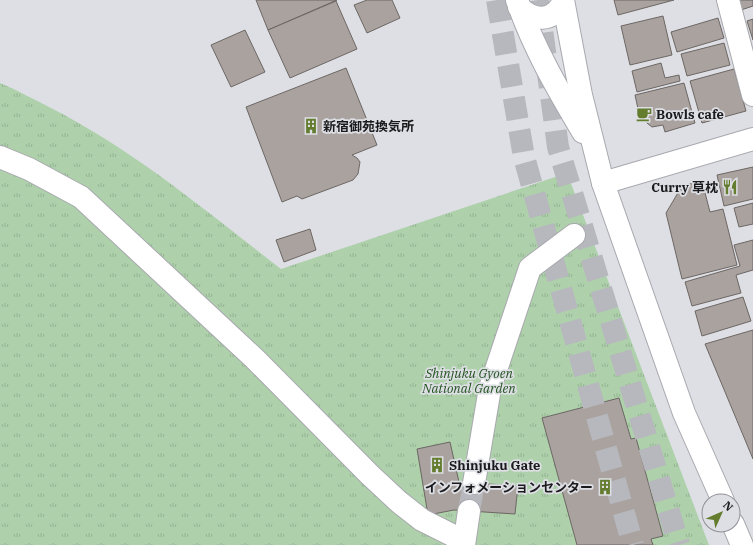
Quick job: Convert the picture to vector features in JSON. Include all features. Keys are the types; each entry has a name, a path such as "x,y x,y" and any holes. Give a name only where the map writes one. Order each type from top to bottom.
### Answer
{"street":[{"path":"728,0 753,95"},
{"path":"518,4 526,14 538,18 549,18 558,12 563,2"},
{"path":"563,2 581,95 603,183 684,412 719,493"},
{"path":"518,4 529,34 546,68 584,133 598,162"},
{"path":"603,183 753,139"},
{"path":"0,157 29,169 81,197 254,359 370,476 422,520 464,543 469,511"},
{"path":"474,483 490,388 530,268 574,235"},
{"path":"737,533 742,545"}],"green space":[{"name":"Shinjuku Gyoen National Garden","path":"0,83 49,107 111,142 169,182 281,269 567,173 701,524 701,533 704,533 709,545 0,545"}],"building":[{"path":"256,0 337,0 268,30"},
{"path":"367,0 392,0 400,18 367,33 354,5"},
{"path":"614,0 674,0 618,15"},
{"path":"739,0 753,0 753,6 741,10"},
{"path":"336,1 357,49 290,78 268,30"},
{"path":"663,16 672,55 630,65 621,26"},
{"path":"718,18 724,38 677,52 671,32"},
{"path":"753,19 753,40 747,21"},
{"path":"245,30 265,72 231,87 211,45"},
{"path":"724,43 730,65 687,76 681,54"},
{"path":"661,63 665,78 679,75 680,81 637,92 632,71"},
{"name":"新宿御苑換気所","path":"346,68 377,145 352,155 360,162 358,174 353,180 302,199 297,196 282,202 246,107"},
{"path":"734,69 746,111 702,123 690,81"},
{"path":"684,83 695,123 665,132 663,125 652,127 647,123 645,117 640,118 635,95"},
{"path":"753,167 753,199 724,206 717,175"},
{"path":"702,181 710,212 723,209 737,265 682,279 666,213 682,186"},
{"path":"753,203 753,224 739,227 734,208"},
{"path":"310,229 316,250 284,262 276,240"},
{"path":"753,240 753,270 736,275 741,293 692,306 685,282 740,266 734,245"},
{"path":"743,297 751,321 702,336 695,311"},
{"path":"753,330 753,459 705,344"},
{"name":"インフォメーションセンター","path":"619,398 631,439 636,438 663,536 651,539 653,545 577,545 542,418"},
{"name":"Shinjuku Gate","path":"450,442 459,482 518,486 515,514 454,510 428,515 417,449"}],"tunnel":[{"path":"497,0 524,157 633,545"},
{"path":"538,0 558,147 679,545"},
{"path":"469,511 474,483"}],"place":[{"name":"Bowls cafe","path":"644,114"},
{"name":"新宿御苑換気所","path":"311,126"},
{"name":"Curry 草枕","path":"730,187"},
{"name":"Shinjuku Gate","path":"437,465"},
{"name":"インフォメーションセンター","path":"605,487"}]}
